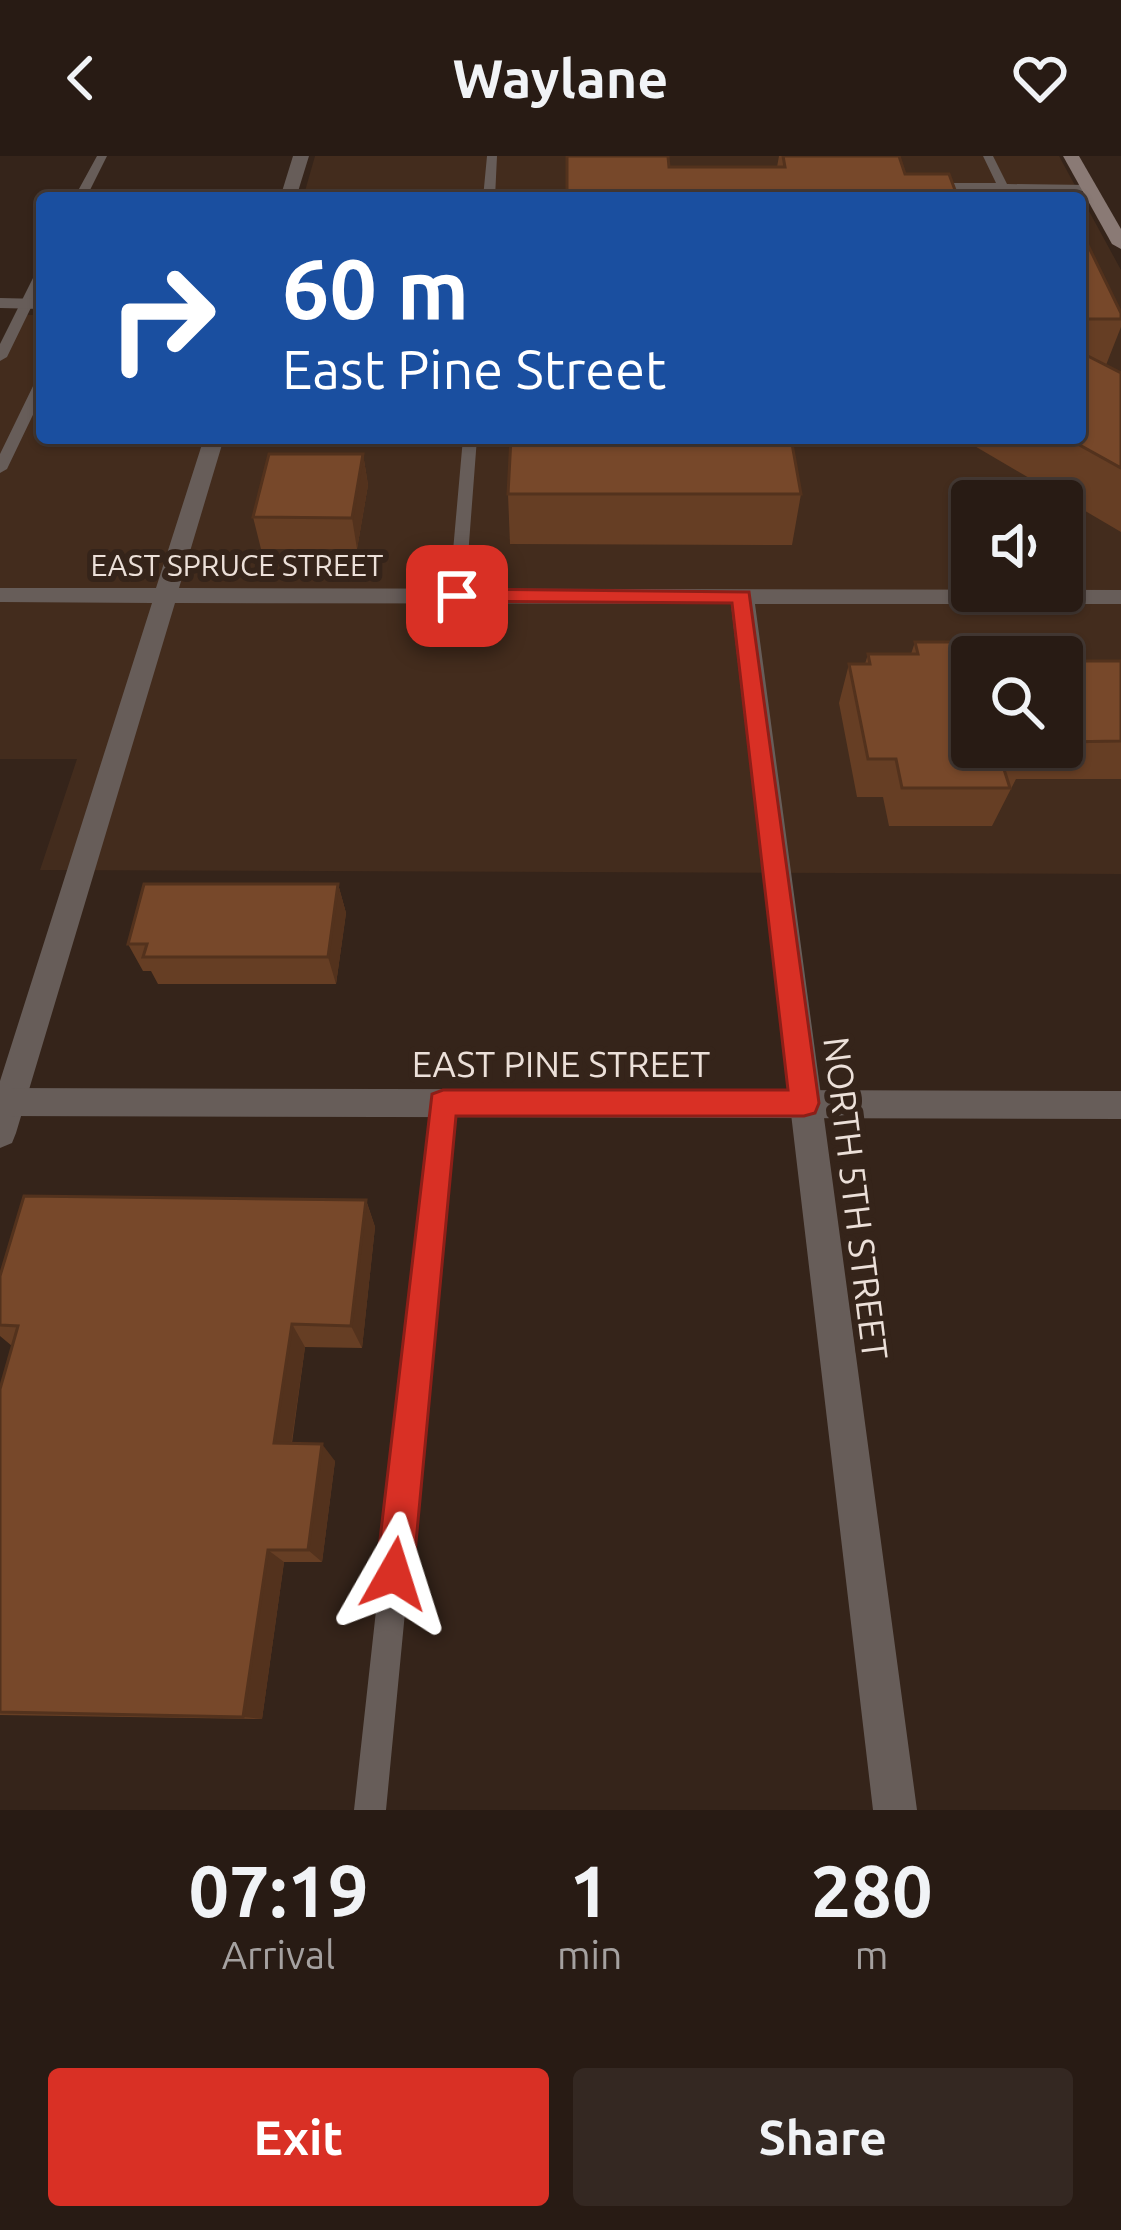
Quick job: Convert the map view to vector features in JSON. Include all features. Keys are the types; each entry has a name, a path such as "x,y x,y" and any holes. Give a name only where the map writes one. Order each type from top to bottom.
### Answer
{"main road":[{"path":"1071,156 1121,244"}],"street":[{"path":"290,192 301,156"},
{"path":"0,303 34,303"},
{"path":"3,1113 212,444"},
{"name":"EAST SPRUCE STREET","path":"0,596 1121,597"},
{"name":"NORTH 5TH STREET","path":"742,596 895,1810"},
{"name":"EAST PINE STREET","path":"3,1113 443,1103 1121,1105"}],"lane":[{"path":"83,192 102,156"},
{"path":"489,192 492,156"},
{"path":"988,156 1004,187"},
{"path":"917,186 1089,188"},
{"path":"0,357 34,303"},
{"path":"0,470 36,395"},
{"path":"457,596 470,444"},
{"path":"370,1810 443,1103"}],"shaded area":[{"path":"315,156 1059,156 1079,192 305,192"},
{"path":"1086,206 1121,270 1121,874 40,870 77,759 0,759 0,356 22,315 36,315 36,444 1086,444"}],"building":[{"path":"567,156 668,156 669,167 785,167 783,156 899,156 905,174 949,174 956,192 567,192"},
{"path":"1086,241 1121,313 1121,319 1086,319"},
{"path":"1086,355 1121,373 1121,468 1078,444 1086,444"},
{"path":"511,444 792,444 801,494 508,494"},
{"path":"269,454 363,454 352,518 253,517"},
{"path":"915,642 951,642 951,768 1004,768 1010,788 902,788 896,759 868,759 849,664 870,664 868,654 918,654"},
{"path":"1083,661 1121,661 1121,741 1083,742"},
{"path":"144,884 338,884 328,957 143,957 147,944 128,944"},
{"path":"24,1196 366,1200 351,1326 292,1324 274,1443 322,1444 308,1550 268,1550 243,1717 0,1712 0,1389 18,1326 0,1325 0,1276"}],"route":[{"path":"394,1574 443,1103 804,1103 742,596 457,596"}]}
